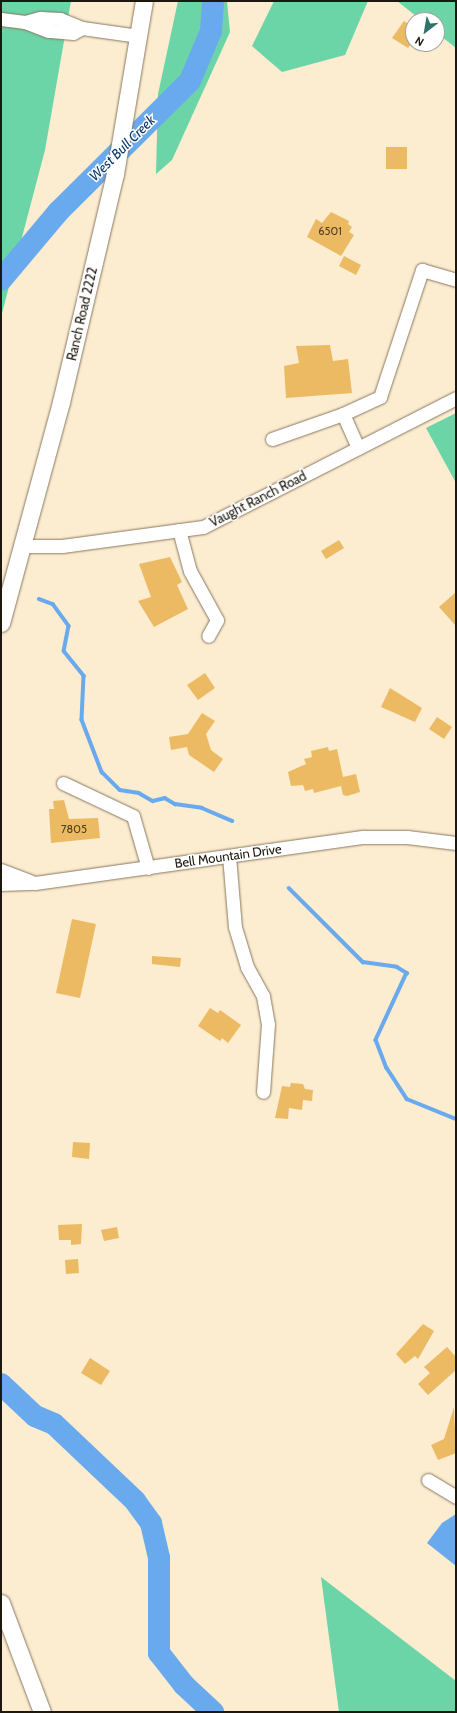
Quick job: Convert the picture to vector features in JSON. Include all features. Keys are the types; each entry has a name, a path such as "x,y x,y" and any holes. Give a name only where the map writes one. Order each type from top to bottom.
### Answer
{"main road":[{"name":"Ranch Road 2222","path":"1,623 61,402 115,174 144,1"},
{"path":"1,1603 42,1712"}],"street":[{"path":"1,19 25,22 40,18 60,19 82,28 138,36"},
{"path":"272,439 343,414 380,397 422,270 456,280"},
{"name":"Vaught Ranch Road","path":"21,546 62,546 203,527 456,398"},
{"path":"343,414 358,448"},
{"path":"179,530 190,571 217,620 208,636"},
{"path":"63,783 133,816 148,868"},
{"name":"Bell Mountain Drive","path":"1,884 35,883 364,837 407,837 456,843"},
{"path":"229,856 235,927 247,967 263,996 268,1024 263,1092"},
{"path":"1,870 35,883"},
{"path":"428,1480 456,1497"}],"green space":[{"path":"1,1 71,1 45,150 1,317"},
{"path":"178,1 227,1 230,32 172,160 156,174 158,94"},
{"path":"274,1 368,1 345,55 282,72 252,46"},
{"path":"397,1 456,1 456,48 445,39 445,12 411,12"},
{"path":"456,413 456,483 426,428"},
{"path":"321,1577 456,1681 456,1712 339,1712"}],"water":[{"path":"456,1514 456,1566 427,1543 442,1523"}],"building":[{"path":"404,21 405,22 405,46 392,38"},
{"path":"386,147 407,147 407,169 386,169"},
{"path":"331,212 349,221 348,224 352,227 349,232 354,235 341,256 307,237 316,219 322,223"},
{"path":"344,256 361,265 356,275 339,266"},
{"path":"330,345 333,361 348,359 352,393 286,398 284,366 299,363 296,346"},
{"path":"339,540 344,548 326,559 321,551"},
{"path":"170,557 182,582 177,585 188,609 154,627 138,601 151,597 139,564"},
{"path":"456,592 456,626 439,607"},
{"path":"205,673 215,688 198,700 187,685"},
{"path":"390,688 422,708 415,722 381,707"},
{"path":"202,713 215,721 206,734 211,750 223,759 214,772 189,755 187,747 171,750 169,737 188,734"},
{"path":"437,717 452,727 444,739 429,729"},
{"path":"328,747 329,751 337,749 343,777 356,774 360,792 347,796 343,795 341,786 314,793 313,789 305,791 303,785 291,786 288,772 306,764 304,759 312,757 311,751"},
{"path":"64,800 69,819 98,818 100,838 51,843 49,809 54,809 53,801"},
{"path":"72,919 96,924 80,998 56,993"},
{"path":"152,956 181,958 180,967 152,964"},
{"path":"210,1008 218,1013 220,1010 241,1025 228,1043 222,1038 220,1041 198,1026"},
{"path":"291,1083 303,1084 305,1089 313,1090 312,1101 303,1100 302,1110 289,1108 288,1119 275,1118 282,1086 290,1087"},
{"path":"73,1142 90,1143 89,1159 72,1157"},
{"path":"82,1224 81,1244 71,1245 71,1240 59,1240 58,1225"},
{"path":"117,1227 119,1238 104,1241 101,1230"},
{"path":"78,1259 79,1273 66,1274 65,1260"},
{"path":"423,1324 434,1331 418,1359 415,1356 405,1364 396,1354"},
{"path":"447,1347 456,1357 456,1370 428,1395 418,1384 430,1373 424,1367"},
{"path":"90,1358 110,1371 101,1385 81,1373"},
{"path":"454,1407 456,1453 438,1460 431,1445 444,1439"}],"waterway":[{"name":"West Bull Creek","path":"1,280 58,212 190,81 211,31 213,1"},
{"path":"39,599 53,604 69,626 64,651 84,676 82,720 102,772 120,790 139,793 153,801 165,798 175,804 202,808 232,821"},
{"path":"289,888 363,962 397,967 407,973 376,1040 387,1068 407,1099 456,1119"},
{"path":"1,1384 35,1416 54,1424 135,1501 151,1523 159,1558 159,1653 184,1685 213,1712"}]}
